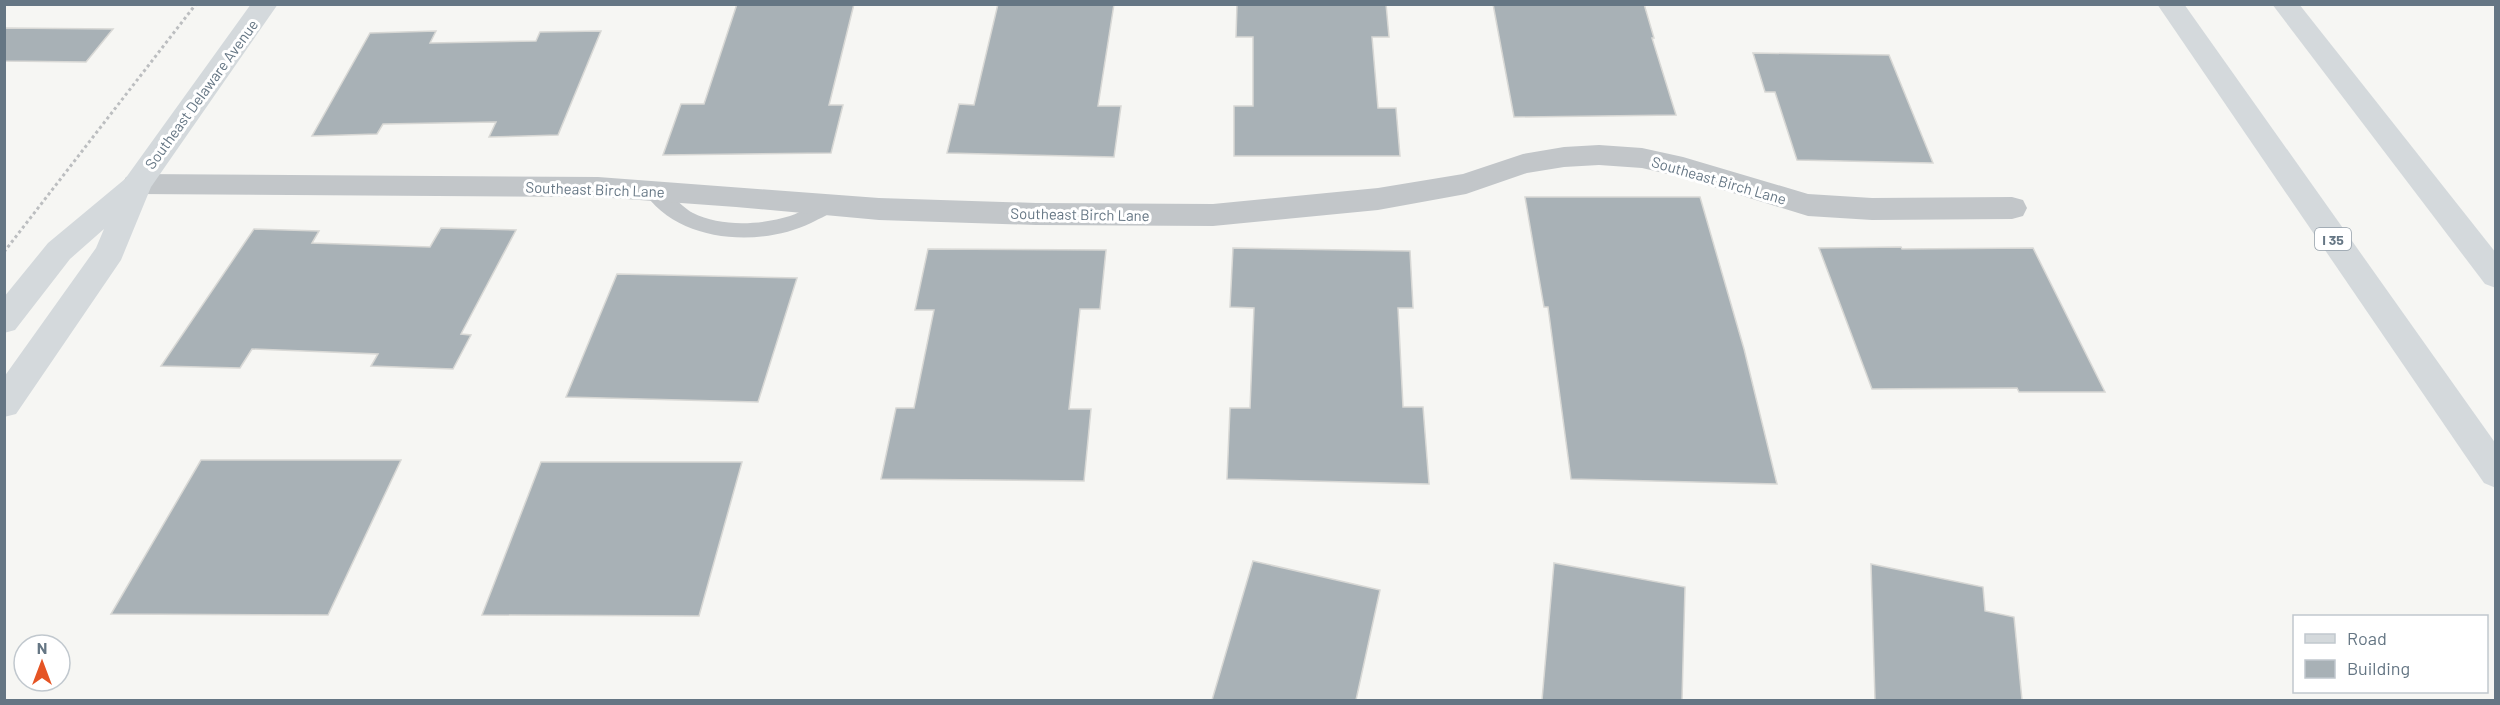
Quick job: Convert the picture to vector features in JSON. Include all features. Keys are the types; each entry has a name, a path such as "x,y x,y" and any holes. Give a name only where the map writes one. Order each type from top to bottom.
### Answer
{"main road":[{"name":"Southeast Delaware Avenue","path":"4,404 110,252 137,184 265,4"},
{"name":"I 35","path":"2169,4 2496,473"},
{"path":"2285,4 2496,276"},
{"name":"Southeast Delaware Avenue","path":"4,321 59,250 137,184"}],"street":[{"name":"Southeast Birch Lane","path":"137,184 652,189 879,210 1213,215 1378,199 1466,184 1523,164 1564,157 1599,155 1642,158 1683,167 1808,205 1872,208 2012,208"}],"path":[{"path":"4,252 196,4"}],"building":[{"path":"737,4 854,4 829,105 843,105 831,153 663,155 681,104 704,104"},
{"path":"998,4 1114,4 1098,106 1121,106 1114,157 947,153 959,104 974,105"},
{"path":"1237,4 1386,4 1389,37 1372,37 1378,108 1396,108 1400,156 1234,156 1234,106 1253,106 1253,37 1236,37"},
{"path":"1493,4 1644,4 1676,115 1514,117"},
{"path":"4,28 113,29 86,62 4,61"},
{"path":"436,31 430,43 536,41 540,32 601,31 558,135 489,137 496,122 383,124 377,134 312,136 370,33"},
{"path":"1753,53 1889,55 1933,163 1797,160 1775,92 1765,92"},
{"path":"1525,197 1700,197 1744,349 1777,484 1571,479 1548,307 1544,307"},
{"path":"441,228 516,230 461,334 471,335 453,369 371,366 378,354 252,349 240,368 161,366 254,229 319,231 312,243 430,247"},
{"path":"1901,247 1902,249 2033,248 2105,392 2019,392 2017,388 1872,389 1819,248"},
{"path":"1233,248 1410,251 1413,308 1398,308 1403,407 1423,407 1429,484 1227,479 1230,408 1250,408 1254,308 1230,307"},
{"path":"928,249 1106,250 1100,309 1080,309 1069,409 1091,409 1084,481 881,479 896,408 914,408 934,310 915,310"},
{"path":"617,274 797,278 758,402 566,397"},
{"path":"201,460 401,460 328,615 111,614"},
{"path":"541,462 742,462 699,616 482,615"},
{"path":"1253,561 1380,590 1356,700 1212,700"},
{"path":"1554,563 1685,587 1682,700 1542,700"},
{"path":"1871,564 1983,587 1985,611 2014,617 2022,700 1875,700"}]}
